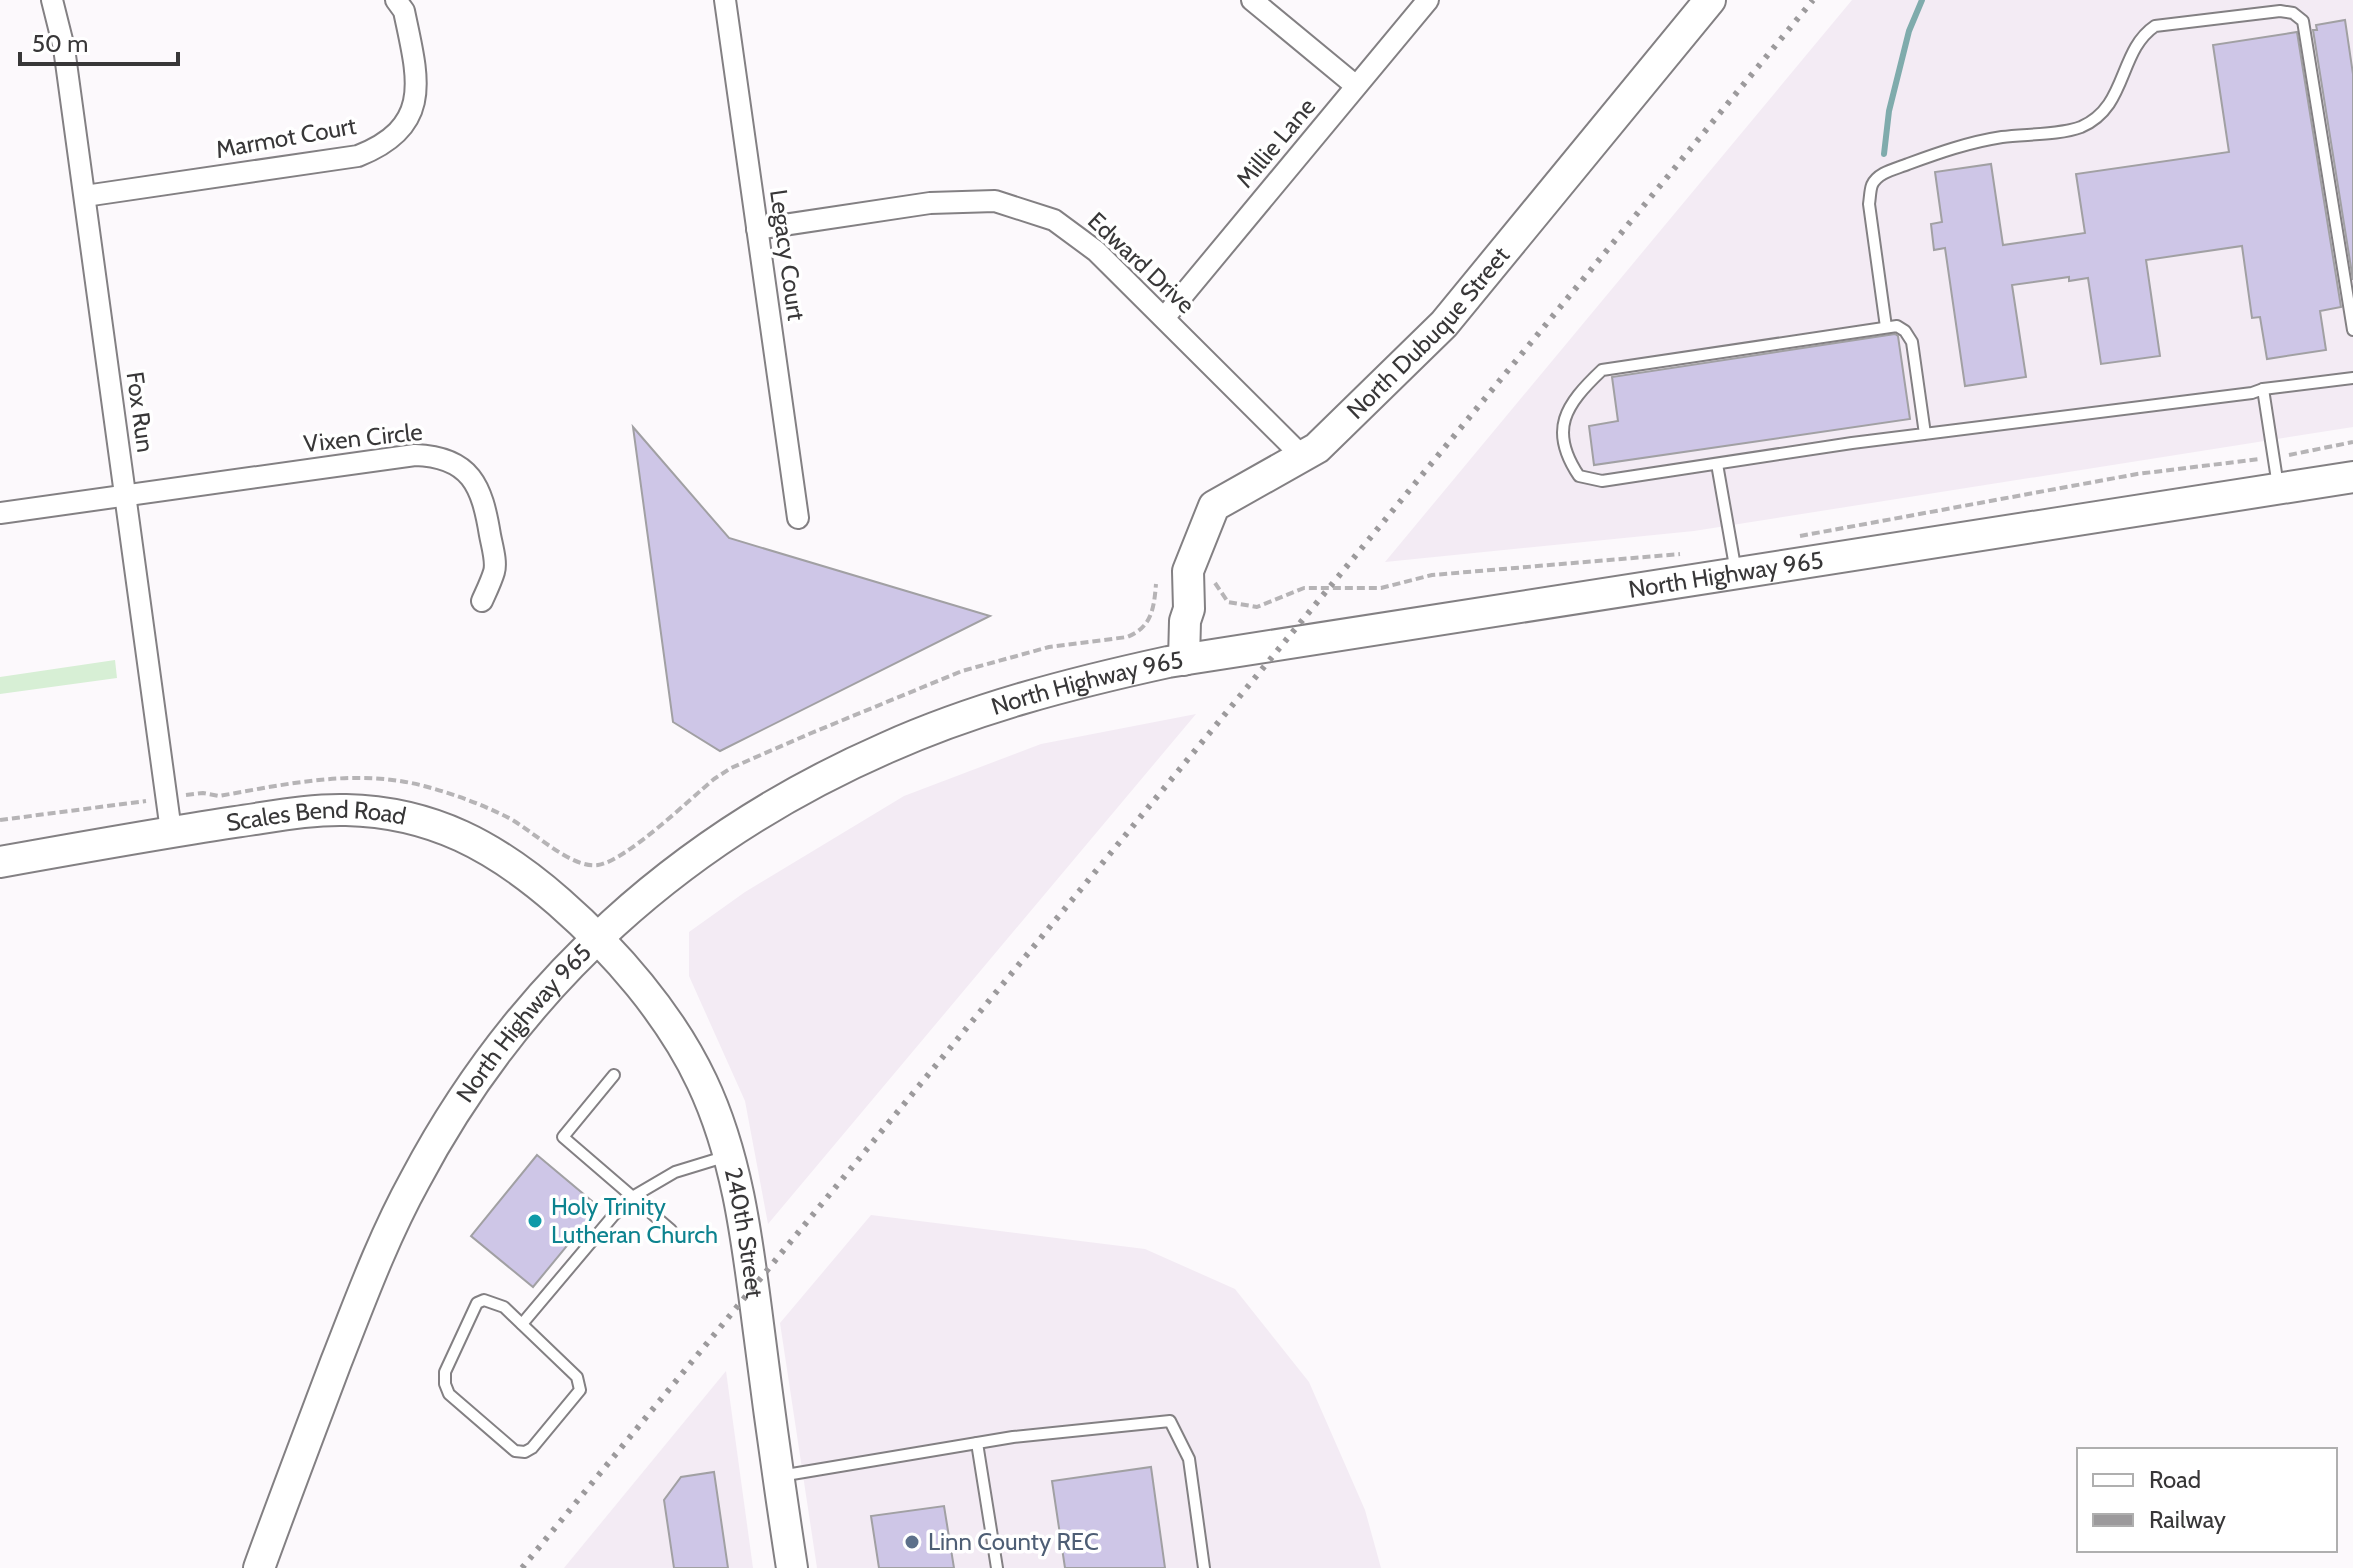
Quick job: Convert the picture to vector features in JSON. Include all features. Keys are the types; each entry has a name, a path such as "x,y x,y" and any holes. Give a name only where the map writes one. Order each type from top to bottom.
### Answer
{"street":[{"name":"Fox Run","path":"52,0 64,48 171,831"},
{"name":"Marmot Court","path":"85,196 358,156 393,138 410,117 416,92 404,11 396,0"},
{"name":"Legacy Court","path":"725,0 798,518"},
{"path":"1252,0 1356,86"},
{"name":"Millie Lane","path":"1164,318 1428,0"},
{"name":"North Dubuque Street","path":"1184,660 1185,621 1189,609 1188,571 1214,506 1317,448 1444,324 1710,0"},
{"name":"Edward Drive","path":"757,229 930,203 995,201 1054,220 1096,251 1302,456"},
{"name":"Vixen Circle","path":"0,513 415,455 437,456 457,465 473,479 484,500 495,569 482,601"},
{"name":"North Highway 965","path":"259,1568 358,1305 414,1180 467,1091 511,1032 597,937 725,834 828,774 938,726 1090,679 1184,660 2353,477"},
{"name":"Scales Bend Road","path":"0,862 171,831 330,811 373,812 411,818 456,832 496,852 597,937"},
{"name":"240th Street","path":"597,937 652,1002 687,1054 702,1082 730,1155 753,1288 792,1568"}],"lane":[{"path":"1886,327 1869,204 1872,186 1880,175 1971,143 2080,127 2113,100 2134,51 2144,34 2155,26 2280,11 2293,13 2303,21 2353,330"},
{"path":"1925,434 1912,342 1905,331 1897,326 1602,370 1573,402 1561,439 1568,460 1579,476 1602,481 1925,434 2353,378"},
{"path":"2263,389 2278,488"},
{"path":"1717,464 1737,573"},
{"path":"614,1075 563,1137 671,1230"},
{"path":"522,1324 613,1216 634,1196 675,1172 730,1155"},
{"path":"484,1300 504,1307 522,1324 577,1377 580,1390 532,1448 525,1452 515,1451 449,1394 445,1384 445,1372 477,1303 484,1300"},
{"path":"778,1476 977,1443 1170,1421 1189,1459 1204,1568"},
{"path":"977,1443 997,1568"}],"path":[{"path":"1786,539 1845,525 2123,477 2272,457 2353,442"},
{"path":"1214,575 1217,590 1228,602 1257,607 1304,588 1381,588 1432,575 1685,554"},
{"path":"564,854 591,866 611,861 731,768 962,671 1021,653 1137,633 1150,620 1156,584"},
{"path":"0,820 166,798"}],"shaded area":[{"path":"1852,0 2353,0 2353,427 1694,531 1385,562"},
{"path":"1196,714 768,1224 745,1101 689,976 689,932 745,892 904,796 1041,744"},
{"path":"871,1215 1145,1249 1235,1289 1309,1382 1365,1510 1381,1568 817,1568 780,1323"},
{"path":"726,1371 753,1568 564,1568"}],"green space":[{"path":"115,660 117,678 0,694 0,677"}],"building":[{"path":"2345,20 2353,74 2353,280 2313,30 2317,30 2316,25"},
{"path":"2297,32 2341,307 2320,311 2326,350 2267,359 2260,317 2252,318 2242,246 2146,260 2160,356 2101,364 2088,278 2069,281 2069,277 2012,285 2026,377 1965,386 1945,248 1934,250 1931,224 1942,222 1935,172 1991,164 2003,245 2085,233 2076,174 2229,152 2213,45"},
{"path":"1895,334 1898,336 1910,419 1594,465 1589,426 1618,421 1612,377"},
{"path":"633,427 729,538 990,616 720,751 673,722"},
{"name":"Holy Trinity Lutheran Church","path":"537,1155 599,1207 533,1287 471,1236"},
{"path":"1151,1467 1165,1568 1065,1568 1052,1481"},
{"path":"714,1472 728,1568 674,1568 664,1500 681,1477"},
{"name":"Linn County REC","path":"944,1506 954,1568 879,1568 871,1516"}],"waterway":[{"path":"1884,154 1889,111 1909,31 1922,0"}],"railway":[{"path":"522,1568 1813,0"}],"place":[{"name":"Holy Trinity Lutheran Church","path":"535,1221"},
{"name":"Linn County REC","path":"912,1542"}]}
